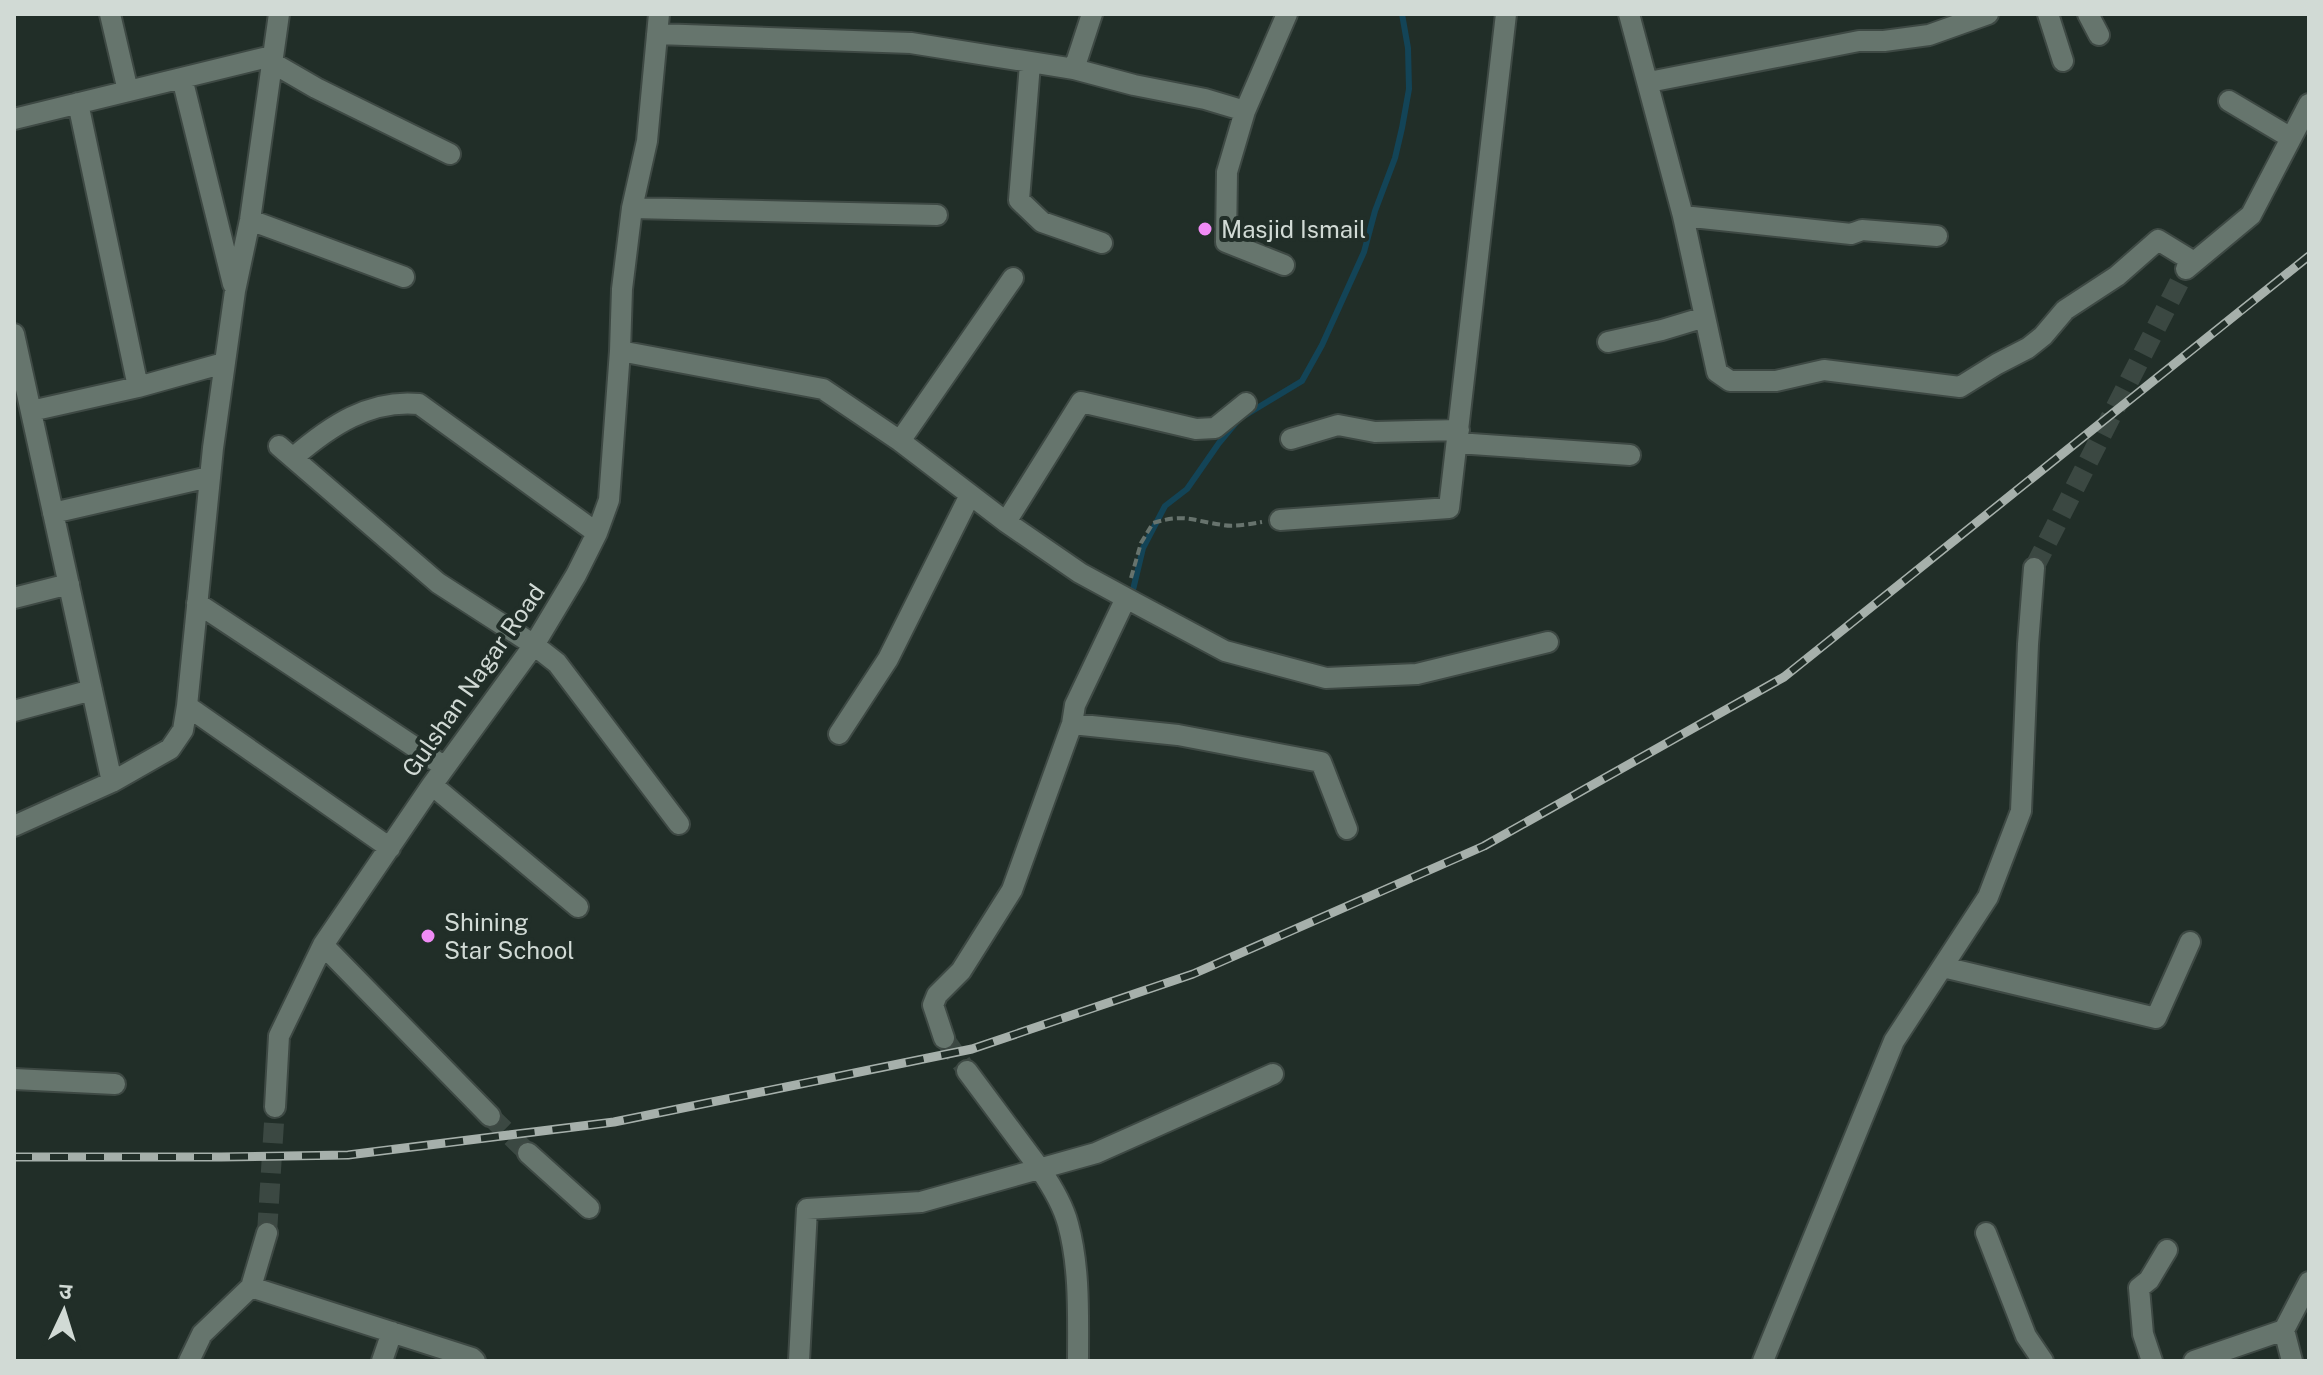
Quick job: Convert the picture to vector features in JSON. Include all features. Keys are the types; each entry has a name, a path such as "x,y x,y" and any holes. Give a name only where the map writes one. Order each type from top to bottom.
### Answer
{"street":[{"path":"110,14 128,91"},
{"path":"14,826 112,782 170,749 183,730 224,363 250,220 279,14"},
{"path":"1074,69 1092,14"},
{"path":"1284,265 1226,242 1227,172 1245,111 1287,14"},
{"path":"1280,520 1449,508 1506,14"},
{"path":"1629,14 1683,216 1717,372 1730,381 1776,381 1824,370 1960,387 2028,348 2065,310 2117,276 2158,240 2190,265 2251,215 2309,104"},
{"path":"1649,82 1859,41 1929,35 1988,14"},
{"path":"2048,14 2063,61"},
{"path":"2088,14 2099,35"},
{"path":"658,24 911,43 1074,69 1245,111"},
{"name":"Gulshan Nagar Road","path":"275,1107 279,1036 323,945 432,785 534,645 576,575 609,500 622,289 632,208 647,141 658,24"},
{"path":"15,111 78,103 272,59 316,88 450,154"},
{"path":"1030,64 1019,200 1042,222 1102,243"},
{"path":"182,78 235,291"},
{"path":"2229,101 2291,138"},
{"path":"78,103 138,387"},
{"path":"632,208 937,215"},
{"path":"1683,216 1851,234 1862,230 1937,236"},
{"path":"250,220 404,277"},
{"path":"900,441 1013,278"},
{"path":"1608,342 1705,317"},
{"path":"14,334 112,782"},
{"path":"620,351 823,389 900,441 1006,522 1080,573 1225,651 1326,678 1417,674 1548,642"},
{"path":"31,411 138,387 224,363"},
{"path":"597,533 419,404 396,402 362,411 286,451 438,583 557,663 679,824"},
{"path":"1006,522 1081,402 1196,429 1215,428 1246,403"},
{"path":"1291,439 1338,425 1375,432 1458,437 1630,455"},
{"path":"53,513 209,477"},
{"path":"839,734 888,659 970,495"},
{"path":"1763,1361 1894,1041 1988,897 2021,811 2034,568"},
{"path":"14,598 69,584"},
{"path":"944,1038 933,1005 937,995 961,971 1012,890 1072,724 1075,705 1126,598"},
{"path":"197,603 445,767"},
{"path":"14,711 92,690"},
{"path":"187,706 390,848"},
{"path":"1072,724 1178,735 1321,762 1347,829"},
{"path":"432,785 578,907"},
{"path":"1943,967 2156,1018 2190,942"},
{"path":"323,945 490,1116"},
{"path":"967,1071 1040,1169 1068,1222 1076,1274 1078,1361"},
{"path":"799,1361 807,1209 921,1202 1096,1153 1273,1074"},
{"path":"14,1079 115,1084"},
{"path":"528,1153 589,1208"},
{"path":"189,1361 202,1334 251,1287 267,1233"},
{"path":"1986,1233 2026,1336 2043,1361"},
{"path":"2152,1361 2143,1334 2139,1288 2149,1280 2167,1250"},
{"path":"2292,1361 2284,1330 2309,1282"},
{"path":"251,1287 475,1361"},
{"path":"2194,1361 2284,1330"},
{"path":"382,1361 392,1332"}],"path":[{"path":"1126,598 1141,543 1153,523 1167,518 1188,517 1226,526 1280,520"}],"waterway":[{"path":"1132,594 1143,548 1165,506 1187,489 1239,419 1302,381 1322,345 1364,252 1395,158 1409,89 1408,48 1402,14"}],"tunnel":[{"path":"2034,568 2186,269"},
{"path":"944,1038 967,1071"},
{"path":"267,1233 275,1107"},
{"path":"490,1116 528,1153"}],"railway":[{"path":"14,1157 348,1155 614,1122 972,1049 1193,974 1484,846 1784,677 2309,256"}],"place":[{"name":"Masjid Ismail","path":"1205,229"},
{"name":"Shining Star School","path":"428,936"}]}
